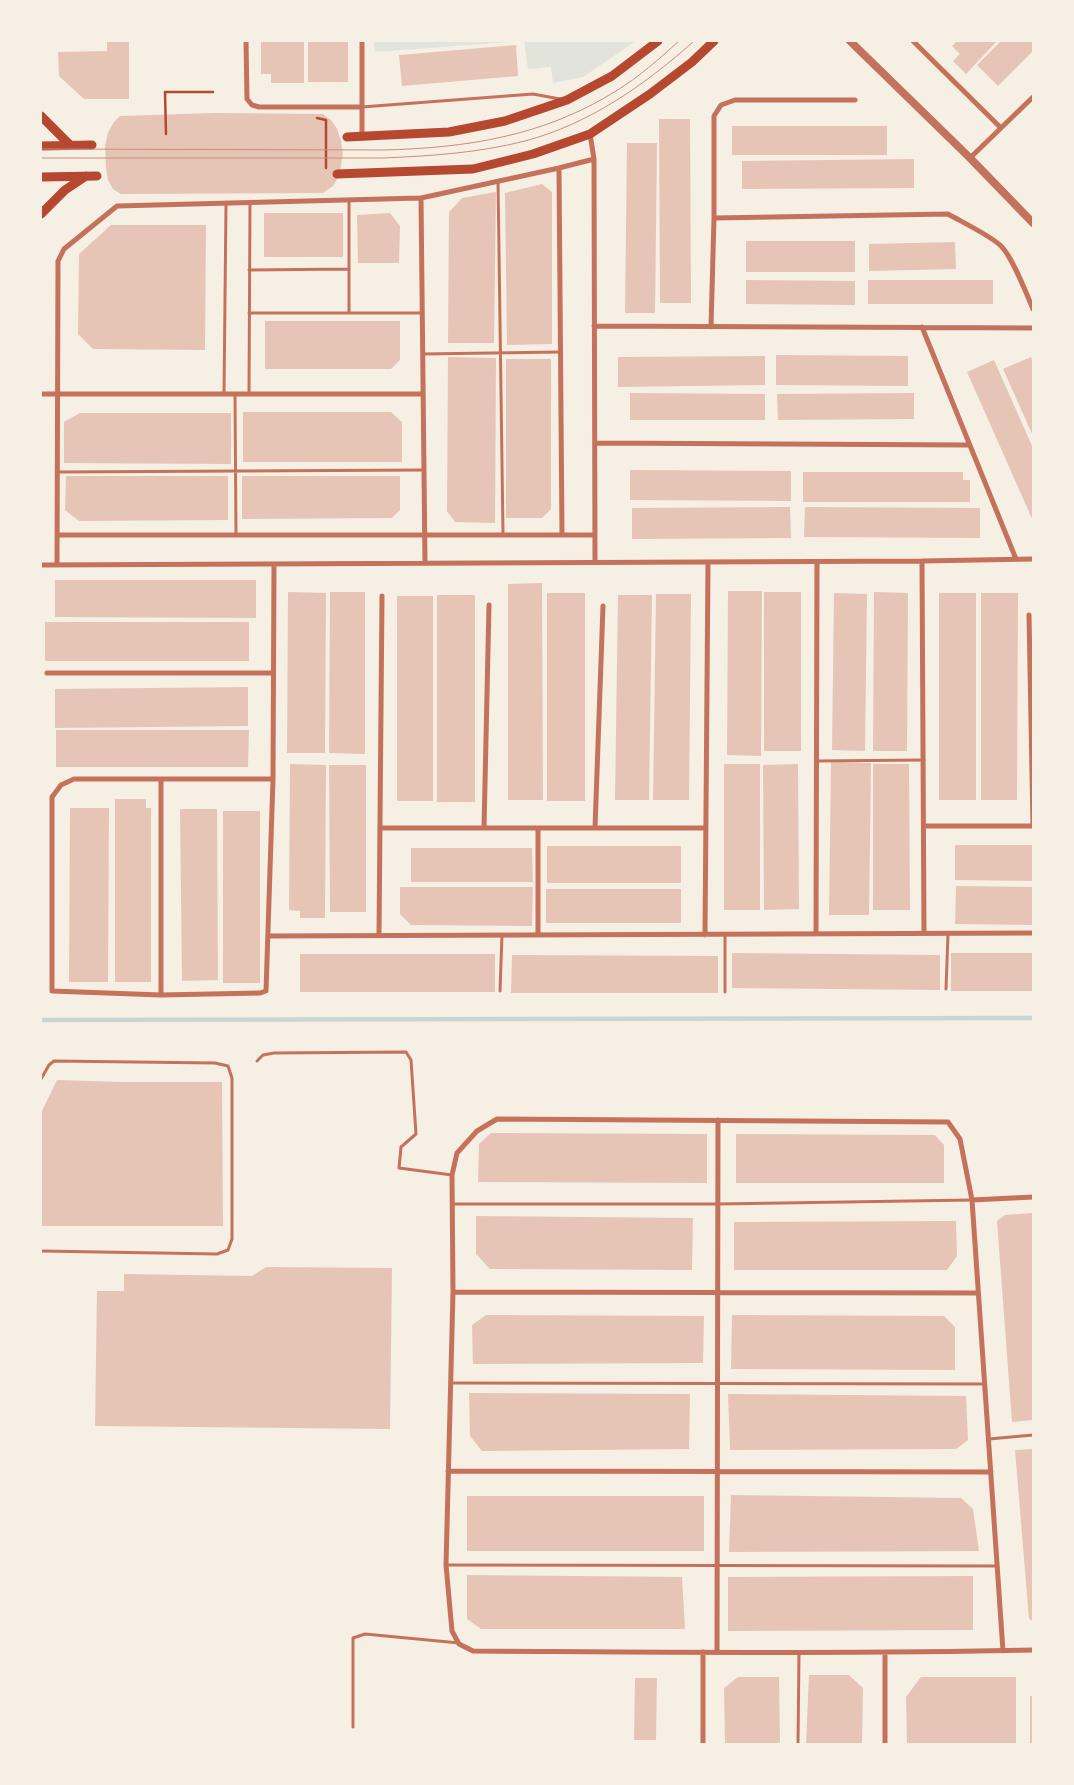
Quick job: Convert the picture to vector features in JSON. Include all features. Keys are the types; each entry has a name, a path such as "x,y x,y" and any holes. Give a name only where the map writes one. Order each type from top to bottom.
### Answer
{"main road":[{"path":"346,137 449,132 505,121 567,100 612,76 658,41"},
{"path":"337,174 473,169 534,154 590,134 650,94 692,62 714,41"},
{"path":"41,116 70,145"},
{"path":"41,146 92,145"},
{"path":"41,214 65,190 86,176"},
{"path":"41,177 97,176"}],"street":[{"path":"246,41 246,99 252,105 259,107 361,108"},
{"path":"362,41 362,137"},
{"path":"850,41 970,158 1033,224"},
{"path":"913,41 1002,128"},
{"path":"970,158 1033,97"},
{"path":"711,327 714,116 721,106 735,100 855,100"},
{"path":"590,134 594,159 595,562"},
{"path":"57,564 58,261 64,249 116,206 421,198 594,159"},
{"path":"560,168 562,535"},
{"path":"421,198 425,563"},
{"path":"714,218 948,214 1002,247 1016,271 1033,309"},
{"path":"594,326 1033,328"},
{"path":"922,327 968,445 1016,559"},
{"path":"41,394 423,394"},
{"path":"595,443 968,445"},
{"path":"58,535 595,535"},
{"path":"41,565 817,562 1033,559"},
{"path":"922,561 925,826 924,933"},
{"path":"705,935 708,562"},
{"path":"816,934 817,562"},
{"path":"273,779 74,779 61,785 52,797 52,991 161,995 260,993 266,991 273,779 274,564"},
{"path":"379,936 382,596"},
{"path":"484,828 489,605"},
{"path":"595,828 603,606"},
{"path":"925,826 1033,826 1029,614"},
{"path":"47,673 273,673"},
{"path":"161,779 161,995"},
{"path":"381,828 705,828"},
{"path":"538,828 538,936"},
{"path":"269,936 1033,933"},
{"path":"1003,1651 972,1200 960,1139 948,1122 497,1119 477,1132 457,1153 452,1175 452,1292 446,1565 452,1632 460,1644 473,1651 885,1653 1003,1651 1033,1650"},
{"path":"718,1120 718,1652"},
{"path":"972,1200 1033,1197"},
{"path":"452,1292 978,1293"},
{"path":"448,1471 991,1472"},
{"path":"703,1652 703,1744"},
{"path":"885,1653 885,1744"}],"lane":[{"path":"361,108 533,94 567,100"},
{"path":"498,181 502,534"},
{"path":"349,200 349,313"},
{"path":"249,394 250,202"},
{"path":"224,394 226,203"},
{"path":"250,270 349,270"},
{"path":"250,313 422,313"},
{"path":"422,354 561,352"},
{"path":"235,394 236,534"},
{"path":"58,472 424,470"},
{"path":"817,761 924,760"},
{"path":"946,989 948,933"},
{"path":"725,935 725,992"},
{"path":"500,991 502,936"},
{"path":"257,1061 263,1055 274,1053 406,1052 410,1055 411,1060 416,1134 401,1147 398,1168 452,1175"},
{"path":"41,1079 49,1064 54,1061 215,1062 228,1066 232,1078 232,1239 228,1250 217,1254 41,1251"},
{"path":"452,1204 718,1204 972,1200"},
{"path":"450,1383 985,1384"},
{"path":"989,1439 1033,1435"},
{"path":"446,1565 998,1566"},
{"path":"353,1726 353,1638 365,1634 460,1644"},
{"path":"798,1744 799,1653"}],"path":[{"path":"166,134 165,92 213,92"},
{"path":"326,120 326,171"}],"shaded area":[{"path":"374,41 523,41 375,52"},
{"path":"524,41 636,41 583,77 553,83 551,67 528,69"}],"building":[{"path":"107,41 129,41 129,99 84,99 59,76 58,52 107,51"},
{"path":"261,41 304,41 304,83 271,83 271,74 261,74"},
{"path":"308,41 348,41 348,82 308,82"},
{"path":"957,41 997,41 966,74 953,61 960,54 952,46"},
{"path":"1001,41 1033,41 1033,51 998,86 977,65"},
{"path":"516,45 518,76 402,86 399,55"},
{"path":"215,113 323,114 331,120 337,129 341,141 343,154 339,176 333,186 323,193 121,194 113,189 108,180 105,145 113,123 120,116"},
{"path":"659,119 690,119 691,303 660,303"},
{"path":"732,126 887,126 887,155 732,155"},
{"path":"627,143 657,143 655,313 625,313"},
{"path":"914,159 914,188 742,189 742,161"},
{"path":"542,184 552,192 552,344 507,345 505,193"},
{"path":"496,192 494,343 448,343 449,212 462,198"},
{"path":"264,213 343,213 343,257 264,257"},
{"path":"390,213 400,226 399,263 358,263 357,215"},
{"path":"111,225 206,225 205,350 93,349 78,334 79,254"},
{"path":"746,241 855,241 855,272 746,272"},
{"path":"955,242 956,269 869,271 869,244"},
{"path":"746,280 855,281 855,305 746,304"},
{"path":"868,280 993,280 993,304 868,304"},
{"path":"265,321 400,321 400,360 391,369 265,369"},
{"path":"776,355 908,356 908,386 776,385"},
{"path":"765,356 765,385 618,387 618,357"},
{"path":"448,357 496,358 495,523 455,522 447,511"},
{"path":"1031,357 1033,362 1033,436 1003,369"},
{"path":"506,359 551,359 551,509 542,518 506,518"},
{"path":"994,360 1033,448 1033,521 967,372"},
{"path":"630,393 765,394 765,420 630,420"},
{"path":"914,393 914,419 778,420 777,394"},
{"path":"243,412 391,412 402,422 402,462 243,462"},
{"path":"80,413 231,413 231,464 64,463 64,422"},
{"path":"630,470 791,471 791,501 630,500"},
{"path":"803,472 963,472 963,480 970,480 970,502 803,502"},
{"path":"66,476 228,476 228,520 79,521 65,510"},
{"path":"242,476 400,476 400,510 392,518 242,519"},
{"path":"790,507 791,538 632,539 632,508"},
{"path":"805,507 980,508 980,538 804,537"},
{"path":"55,580 256,580 256,618 55,617"},
{"path":"542,583 543,800 508,800 508,584"},
{"path":"728,591 762,591 761,756 727,755"},
{"path":"288,592 326,593 325,753 287,753"},
{"path":"330,592 365,592 365,754 329,753"},
{"path":"764,592 801,592 801,751 764,751"},
{"path":"874,592 908,593 907,751 873,751"},
{"path":"547,593 585,593 585,801 547,801"},
{"path":"834,593 867,594 865,751 832,750"},
{"path":"939,593 976,593 976,800 939,800"},
{"path":"981,593 1018,593 1017,800 981,800"},
{"path":"656,594 691,594 689,800 653,800"},
{"path":"437,595 475,595 475,802 437,802"},
{"path":"618,595 652,595 649,800 615,800"},
{"path":"397,596 433,596 433,801 397,801"},
{"path":"45,622 249,622 249,661 45,661"},
{"path":"248,687 248,726 55,728 55,689"},
{"path":"56,730 249,730 248,767 56,767"},
{"path":"831,762 871,763 869,915 829,915"},
{"path":"290,764 326,765 325,918 300,918 300,911 289,910"},
{"path":"724,764 760,764 760,910 724,910"},
{"path":"798,764 799,909 764,910 763,765"},
{"path":"873,764 909,764 910,910 873,910"},
{"path":"329,765 366,765 366,912 330,912"},
{"path":"115,799 146,799 146,808 151,808 151,982 115,982"},
{"path":"70,808 109,808 108,982 69,982"},
{"path":"180,809 217,809 218,980 182,981"},
{"path":"223,811 260,811 260,983 223,983"},
{"path":"955,845 1033,845 1033,881 955,880"},
{"path":"547,846 681,846 681,883 547,883"},
{"path":"411,848 532,848 533,882 411,882"},
{"path":"956,886 1033,887 1033,925 955,924"},
{"path":"400,887 533,887 532,926 411,925 400,914"},
{"path":"546,889 681,889 681,923 546,923"},
{"path":"732,953 940,955 940,990 732,988"},
{"path":"951,953 1033,953 1033,991 951,991"},
{"path":"300,954 495,954 495,992 300,992"},
{"path":"512,955 718,956 718,993 511,993"},
{"path":"57,1080 222,1082 223,1226 41,1226 41,1113"},
{"path":"491,1133 707,1134 707,1183 478,1182 479,1144"},
{"path":"736,1134 935,1135 944,1145 944,1183 736,1183"},
{"path":"1033,1213 1033,1420 1012,1422 997,1221 1005,1215"},
{"path":"476,1216 693,1218 692,1270 490,1269 476,1254"},
{"path":"956,1221 957,1256 947,1270 734,1270 734,1222"},
{"path":"266,1267 392,1268 390,1429 95,1426 97,1291 124,1291 124,1274 252,1276"},
{"path":"486,1315 704,1316 703,1363 473,1364 472,1325"},
{"path":"732,1315 944,1316 955,1327 955,1370 731,1369"},
{"path":"469,1393 690,1394 689,1449 482,1451 470,1436"},
{"path":"728,1394 966,1396 968,1440 956,1449 730,1450"},
{"path":"1033,1449 1033,1621 1029,1619 1015,1450"},
{"path":"731,1495 961,1498 973,1509 979,1551 729,1552"},
{"path":"467,1496 704,1496 704,1551 467,1551"},
{"path":"467,1575 682,1577 685,1629 481,1629 467,1619"},
{"path":"973,1576 973,1630 728,1631 728,1577"},
{"path":"809,1675 849,1675 863,1688 862,1744 806,1744"},
{"path":"738,1677 779,1677 780,1744 725,1744 724,1688"},
{"path":"921,1677 1016,1677 1016,1744 907,1744 906,1697"},
{"path":"635,1678 657,1678 656,1740 634,1740"},
{"path":"1030,1696 1033,1696 1033,1744 1030,1744"}],"waterway":[{"path":"41,1020 1033,1018"}],"tram line":[{"path":"41,149 383,150 414,149 475,142 533,129 589,106 633,80 679,41"},
{"path":"41,158 382,158 436,155 507,145 549,134 594,113 656,73 694,41"}]}
